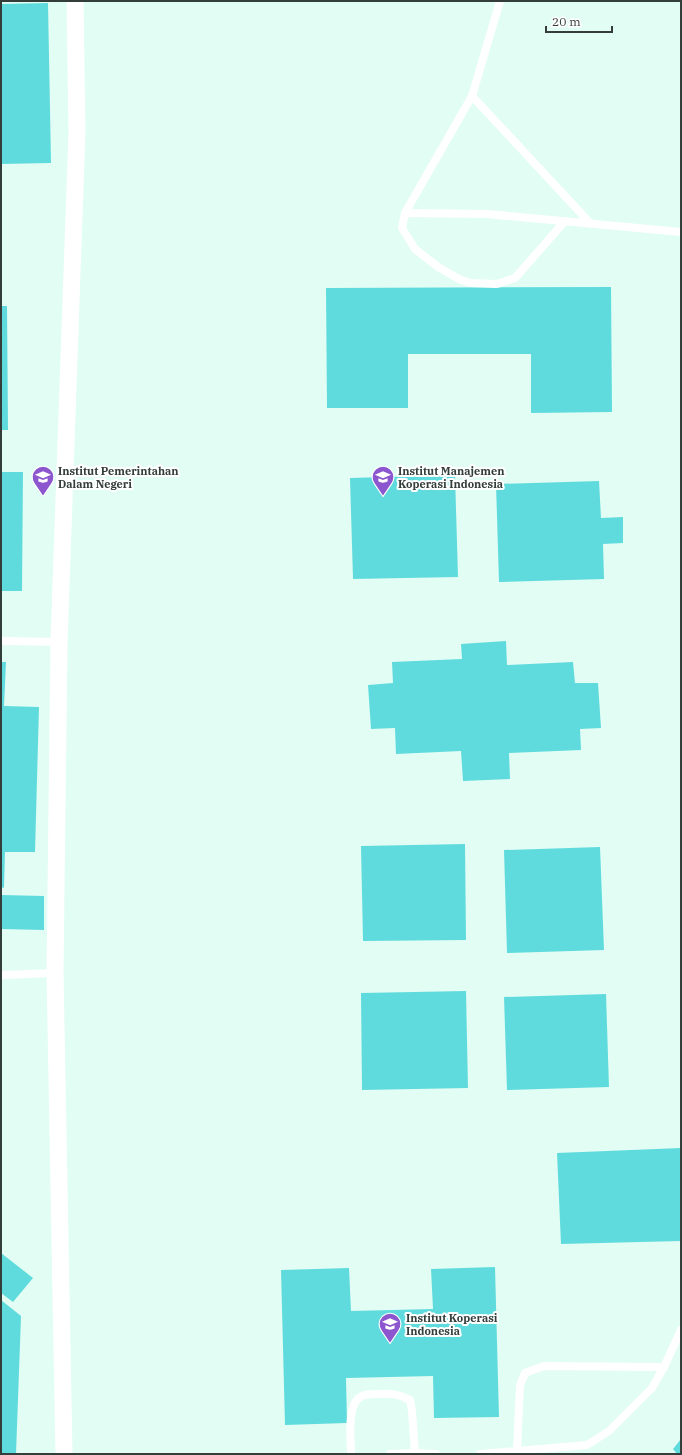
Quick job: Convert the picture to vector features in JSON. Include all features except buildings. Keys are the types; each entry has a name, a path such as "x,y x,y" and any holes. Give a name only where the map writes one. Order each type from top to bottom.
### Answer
{"street":[{"path":"64,1454 55,973 59,642 77,131 75,1"}],"lane":[{"path":"500,1 472,96 405,213 402,228 415,249 438,267 459,279 470,283 497,284 515,278 566,221"},
{"path":"472,96 590,223"},
{"path":"405,213 487,214 681,232"},
{"path":"1,641 59,642"},
{"path":"1,975 55,973"},
{"path":"480,1454 587,1445 609,1431 652,1388 664,1367 681,1330"},
{"path":"517,1451 520,1385 525,1373 544,1366 664,1367"},
{"path":"352,1454 351,1417 353,1407 358,1399 362,1396 393,1393 410,1400 415,1453"},
{"path":"390,1454 436,1454"}],"place":[{"name":"Institut Pemerintahan Dalam Negeri","path":"43,496"},
{"name":"Institut Manajemen Koperasi Indonesia","path":"383,496"},
{"name":"Institut Koperasi Indonesia","path":"390,1344"}]}
